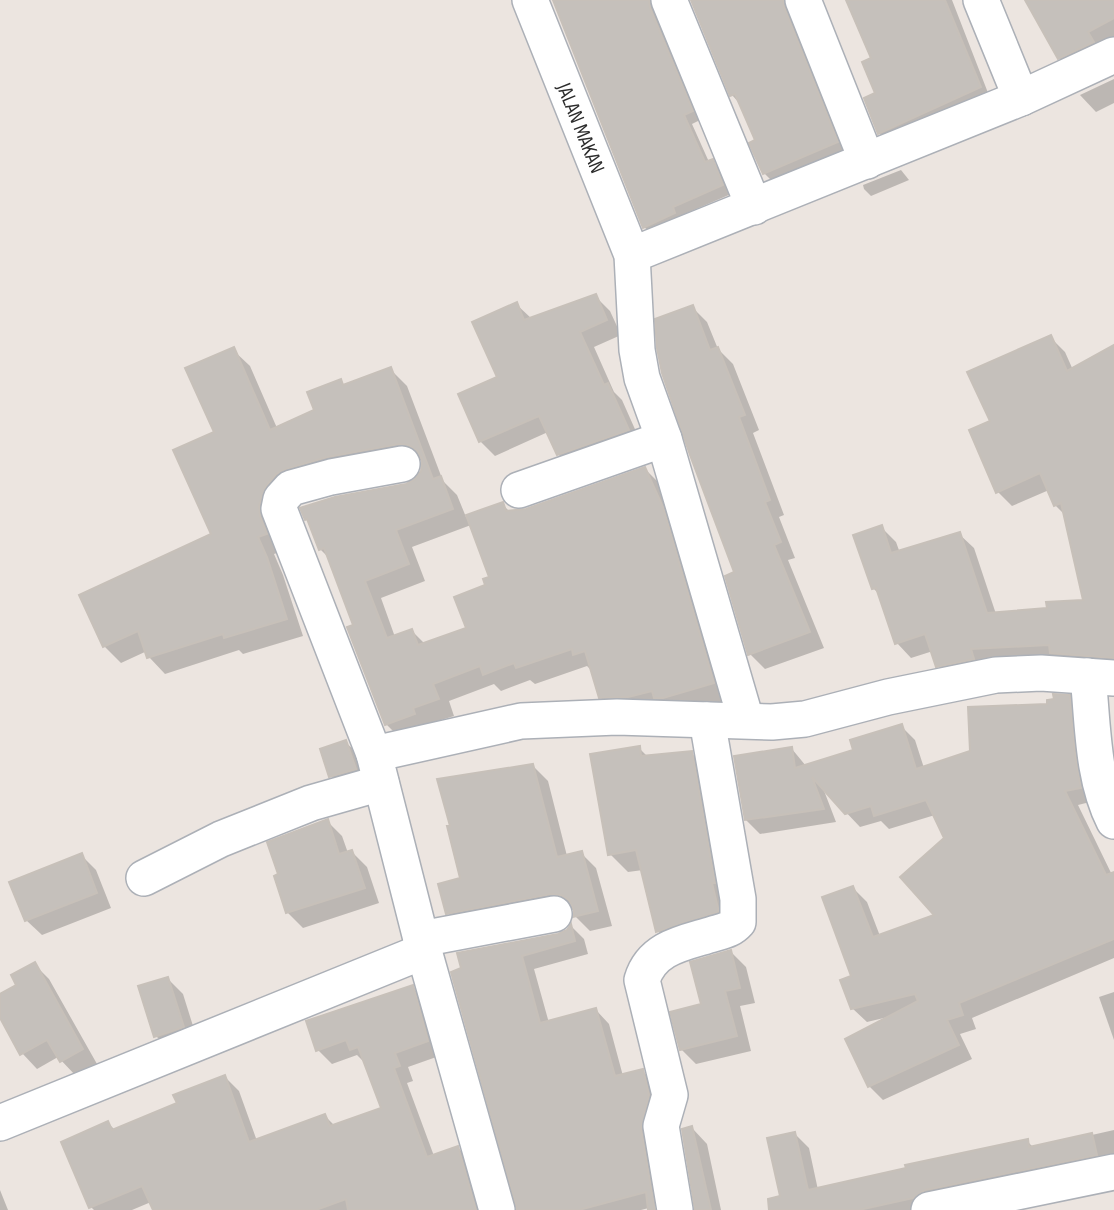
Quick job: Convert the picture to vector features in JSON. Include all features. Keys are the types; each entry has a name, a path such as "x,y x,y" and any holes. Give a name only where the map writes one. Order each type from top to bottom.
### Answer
{"street":[{"name":"JALAN MAKAN","path":"530,0 632,255 639,364 664,439 746,720"},
{"path":"669,0 754,207"},
{"path":"803,0 867,161"},
{"path":"981,0 1021,98"},
{"path":"632,255 1021,98 1114,55"},
{"path":"520,490 664,439"},
{"path":"402,464 331,477 291,488 281,499 279,509 377,769 497,1210"},
{"path":"144,878 221,839 311,803 377,769 521,721 617,717 772,722 805,719 996,675 1041,673 1101,677 1100,783 1105,803 1114,821"},
{"path":"675,1210 661,1126 670,1094 642,980 652,961 668,948 730,929 738,922 738,899 707,720"},
{"path":"0,1123 423,945 554,914"},
{"path":"929,1210 1114,1172"}],"building":[{"path":"553,0 649,0 693,111 684,115 705,162 713,159 723,185 673,207 675,213 643,228"},
{"path":"691,0 783,0 838,142 763,174 749,143 755,140 735,94 730,96"},
{"path":"846,0 945,0 981,87 878,134 864,98 875,93 862,62 871,58"},
{"path":"1025,0 1114,0 1114,18 1088,32 1094,42 1058,59"},
{"path":"596,294 607,320 580,332 604,385 608,383 629,430 557,455 539,416 479,442 458,394 497,377 472,322 517,302 524,320"},
{"path":"693,305 710,350 718,347 745,415 739,417 770,500 765,502 781,542 774,545 810,632 748,655 725,576 734,572 690,455 662,373 657,348 655,319"},
{"path":"1051,335 1067,371 1114,345 1114,658 1050,653 1049,645 971,649 974,659 936,667 925,634 895,644 876,588 872,589 853,535 882,525 891,553 960,532 987,613 1047,608 1046,602 1083,600 1061,503 1054,506 1040,473 996,493 969,430 990,421 967,372"},
{"path":"234,347 270,430 314,410 307,392 341,379 343,385 391,367 433,479 441,476 453,509 396,530 409,564 365,581 387,638 412,629 418,645 466,628 454,597 485,585 483,579 489,577 466,515 503,502 506,511 526,509 645,467 663,507 714,683 663,698 654,698 652,691 628,697 599,698 585,651 573,655 572,649 516,668 514,663 483,675 480,666 433,684 439,699 413,708 415,714 385,725 347,627 353,625 324,548 319,550 300,508 335,497 406,484 414,480 421,471 422,460 418,452 409,445 399,444 327,457 286,469 276,474 266,486 259,506 267,534 258,537 287,619 224,638 223,634 147,658 138,631 103,647 79,595 211,534 173,450 214,432 185,368"},
{"path":"1053,694 1070,695 1081,788 1065,791 1106,875 1114,872 1114,939 959,1003 963,1015 947,1020 959,1045 868,1087 845,1039 918,1001 915,994 851,1009 840,980 851,976 822,897 853,886 873,937 934,915 900,877 944,838 926,800 874,816 871,806 845,814 812,777 824,809 745,820 734,756 792,747 795,768 853,750 850,740 902,724 916,769 970,751 968,707 1047,704 1047,700 1054,699"},
{"path":"346,740 356,769 329,777 320,749"},
{"path":"640,746 641,756 692,751 718,908 718,912 656,932 636,850 608,855 590,754"},
{"path":"533,764 557,857 582,851 598,911 573,917 574,910 569,900 561,895 551,894 446,914 438,884 460,878 437,779"},
{"path":"328,819 339,854 352,850 365,888 286,913 274,876 278,874 267,842"},
{"path":"82,853 97,893 25,921 9,882"},
{"path":"571,924 575,941 522,956 540,1023 596,1008 615,1076 643,1069 649,1095 641,1129 655,1210 648,1210 646,1192 579,1210 517,1210 451,972 461,968 457,953 558,934 567,930"},
{"path":"731,950 740,988 725,991 737,1036 680,1050 670,1012 701,1004 690,962"},
{"path":"35,962 83,1049 60,1062 47,1040 20,1055 0,1018 0,994 16,985 11,975"},
{"path":"168,977 184,1027 154,1037 138,986"},
{"path":"413,985 428,1041 395,1053 400,1066 394,1068 427,1157 458,1146 476,1210 348,1210 346,1199 316,1210 153,1210 142,1186 89,1208 61,1142 108,1121 112,1130 177,1103 173,1095 225,1075 249,1142 325,1114 330,1126 381,1108 358,1047 350,1050 346,1040 316,1051 306,1021"},
{"path":"692,1126 711,1210 695,1210 682,1129"},
{"path":"795,1132 808,1190 906,1168 905,1165 1028,1139 1029,1147 1092,1133 1097,1155 925,1190 913,1198 859,1210 769,1210 768,1199 780,1196 767,1138"}]}
